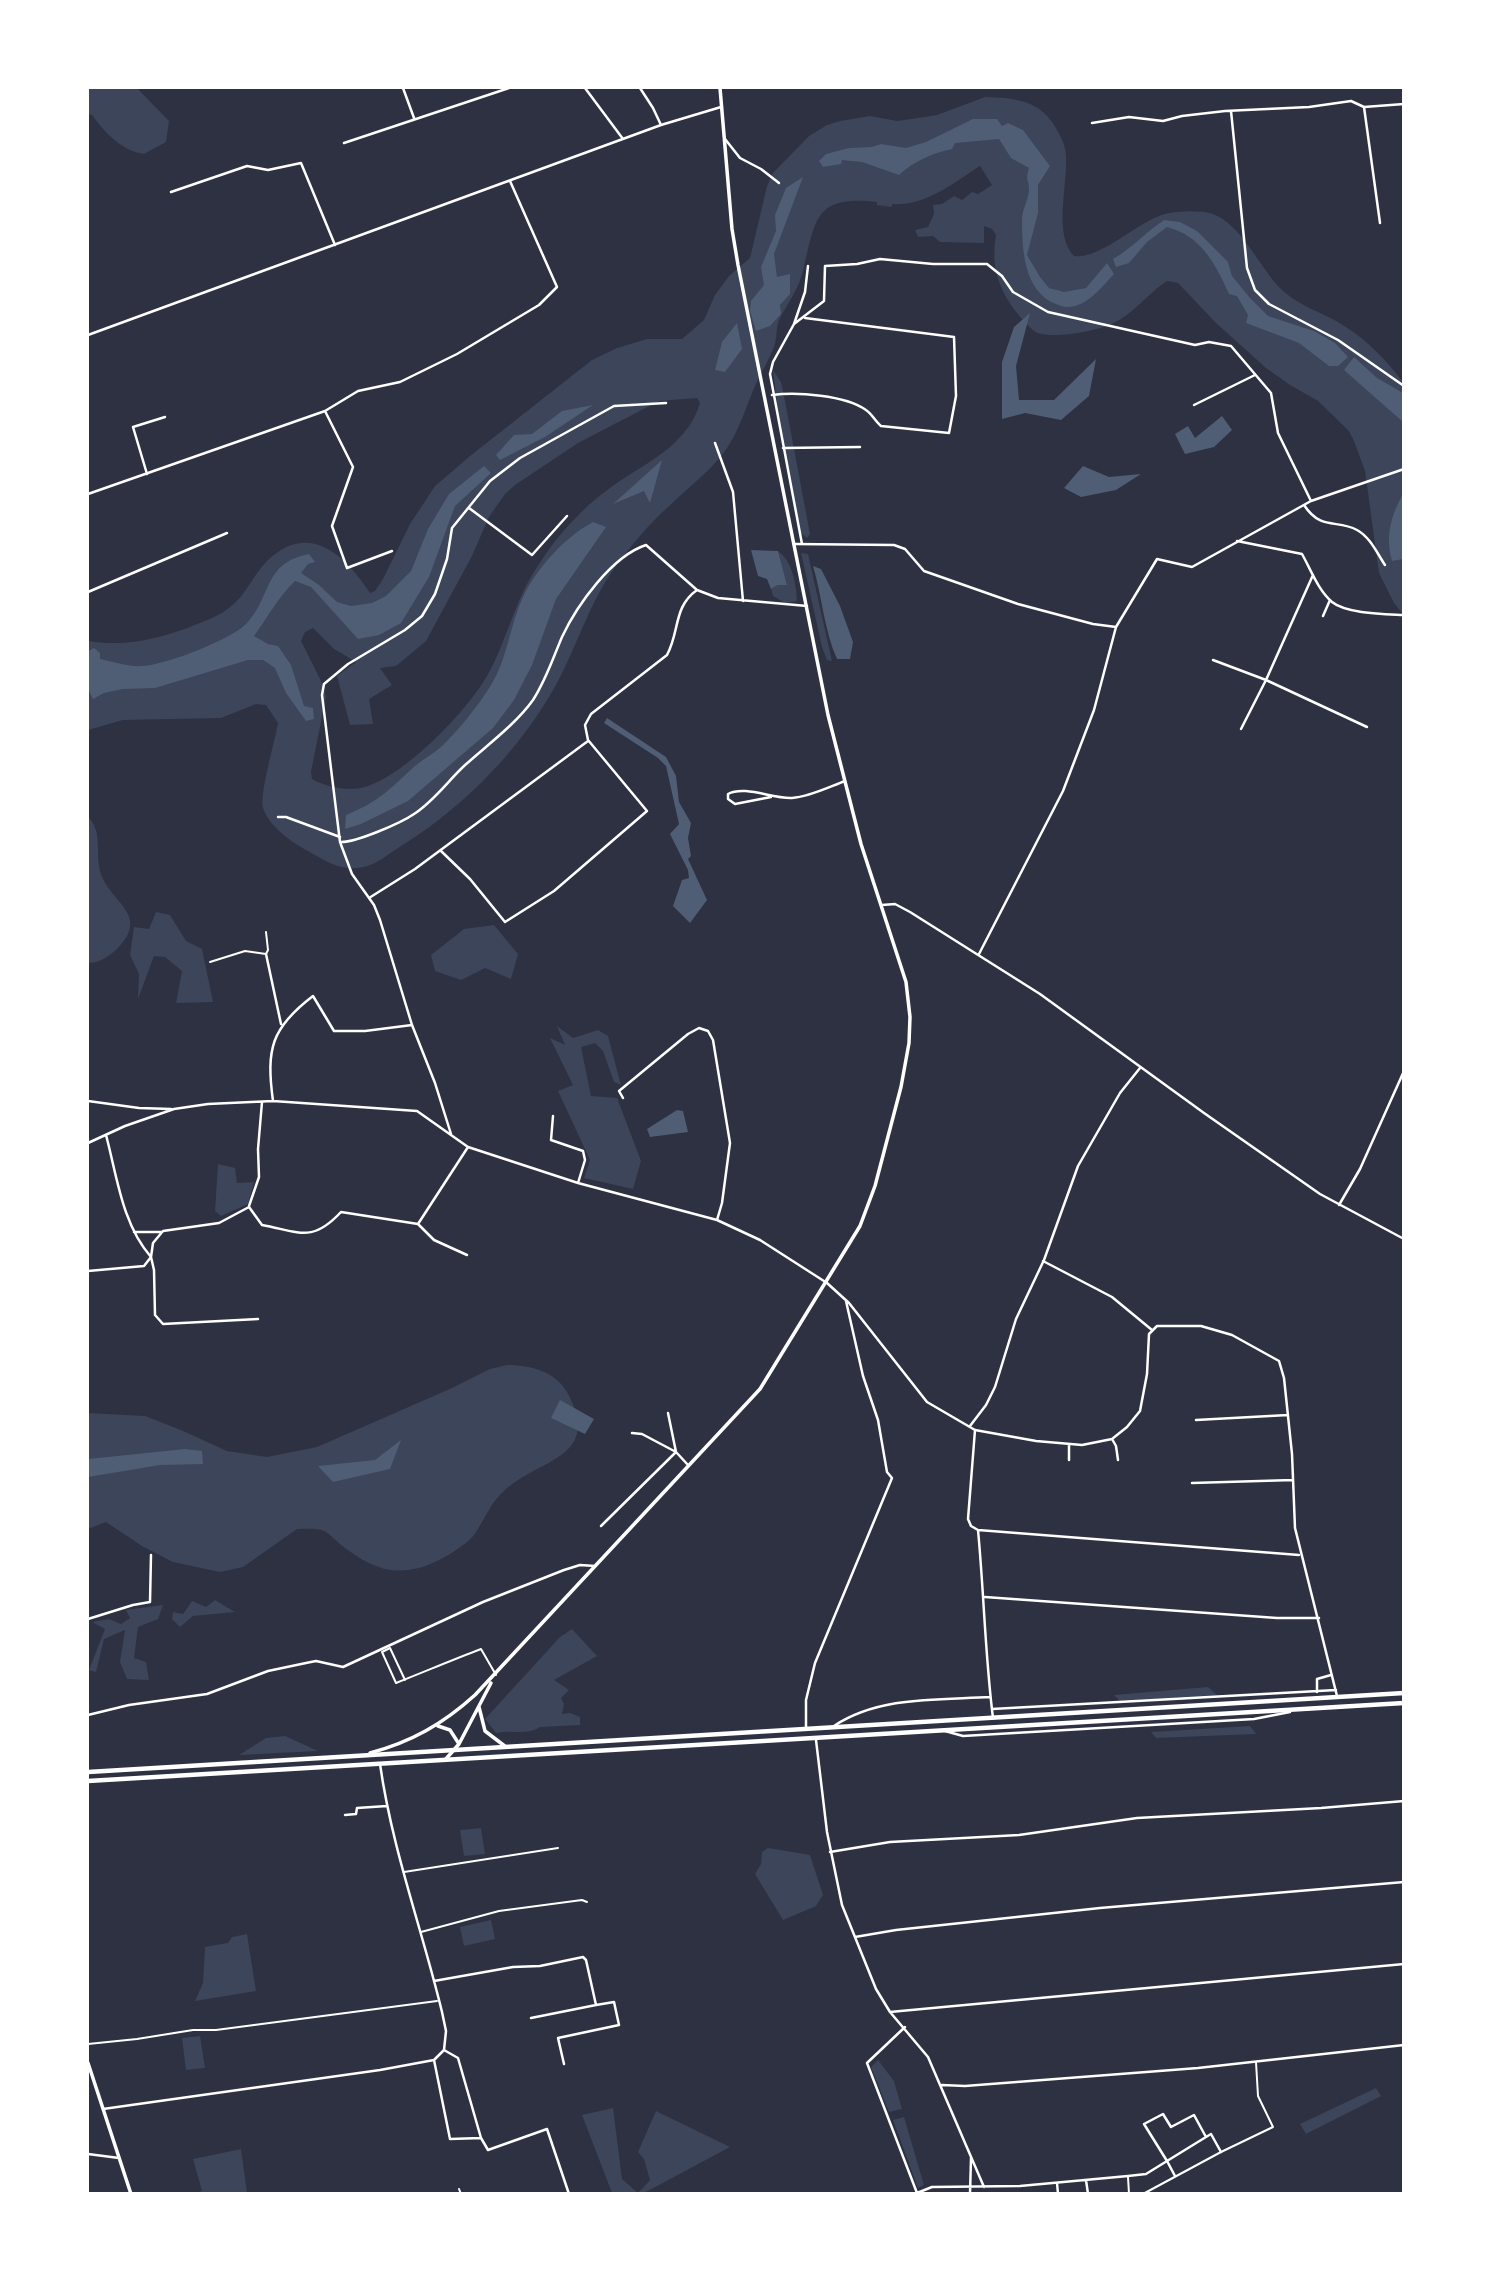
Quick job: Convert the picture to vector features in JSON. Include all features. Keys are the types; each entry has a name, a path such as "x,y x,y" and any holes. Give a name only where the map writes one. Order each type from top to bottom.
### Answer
{"highway":[{"path":"88,1772 993,1719 1337,1694 1404,1693"},
{"path":"1337,1694 1339,1707"},
{"path":"88,1782 816,1736 1404,1703"}],"main road":[{"path":"354,1758 394,1746 438,1726 456,1713 496,1675 760,1389 860,1226 875,1186 901,1087 909,1043 910,1017 906,982 861,844 828,715 732,229 720,88"},
{"path":"445,1760 459,1744 496,1675"},
{"path":"478,1705 485,1731 508,1748"},
{"path":"438,1726 450,1730 459,1744"},
{"path":"88,2063 131,2193"}],"street":[{"path":"403,88 414,118"},
{"path":"487,88 489,94"},
{"path":"344,143 509,88"},
{"path":"585,88 623,139"},
{"path":"640,88 661,125"},
{"path":"1092,123 1129,117 1163,121 1182,116 1309,107 1351,101 1364,107 1404,104"},
{"path":"88,335 661,125 721,107"},
{"path":"1364,107 1380,223"},
{"path":"1231,111 1247,268 1255,290 1269,304 1338,340 1404,386"},
{"path":"725,139 740,158 779,183"},
{"path":"171,192 247,166 268,170 301,163 335,245"},
{"path":"88,494 325,411 358,391 400,382 457,354 539,305 557,287 510,181"},
{"path":"794,324 824,301 825,266 858,264 880,259 933,264 987,264 1002,276 1013,292 1048,312 1195,345 1209,342 1231,346 1271,393 1278,433 1311,501"},
{"path":"802,544 772,395 771,368 794,324 805,292 808,266"},
{"path":"772,395 831,398 855,404 868,411 881,426 949,433 956,396 954,337 803,318"},
{"path":"1194,405 1255,374"},
{"path":"451,1134 435,1083 412,1025 380,920 352,874 340,842 322,695 324,684 348,664 405,630 422,616 435,594 447,559 452,528 490,481 520,458 614,406 666,403"},
{"path":"325,411 353,467 332,526 347,568 392,551"},
{"path":"147,474 133,427 165,417"},
{"path":"715,443 733,492 743,601"},
{"path":"783,448 860,447"},
{"path":"979,954 1063,791 1094,710 1116,627 1157,559 1192,567 1311,501 1404,469"},
{"path":"1304,505 1311,514 1324,522 1356,529 1366,537 1385,565"},
{"path":"469,508 533,555 567,516"},
{"path":"88,592 227,533"},
{"path":"1236,541 1302,554 1312,575 1333,603 1366,613 1404,615"},
{"path":"794,544 894,545 905,549 923,571 1018,604 1093,624 1116,627"},
{"path":"340,842 367,835 412,816 492,742 532,701 553,663 562,638 585,600 610,566 633,549 646,545 697,590 718,598 807,606"},
{"path":"1241,729 1266,680 1312,575"},
{"path":"440,851 470,880 505,922 554,891 647,811 588,740 585,725 591,714 667,655 674,642 680,607 687,597 697,590"},
{"path":"1324,616 1330,600"},
{"path":"1213,660 1266,680 1367,727"},
{"path":"369,898 440,851 588,740"},
{"path":"771,797 735,804 727,799 728,794 741,791 795,798 845,781"},
{"path":"278,817 286,817 340,837"},
{"path":"881,905 895,904 979,954 1040,994 1282,1168 1339,1205 1404,1239"},
{"path":"266,954 281,1024"},
{"path":"274,1101 270,1081 273,1047 281,1024 313,996 334,1031 365,1031 412,1025"},
{"path":"623,1098 620,1091 688,1034 699,1028 708,1031 713,1040 730,1143 722,1203 717,1220"},
{"path":"970,1426 986,1405 995,1387 1016,1319 1043,1261 1078,1166 1120,1093 1140,1067"},
{"path":"1339,1205 1360,1169 1404,1071"},
{"path":"88,1101 139,1108 173,1109 208,1104 274,1101 417,1111 468,1147 578,1183 717,1220 760,1240 827,1283 846,1301 927,1402 975,1430 1082,1445 1112,1439 1127,1427 1140,1411 1147,1374 1149,1334 1157,1326 1201,1325 1231,1335 1279,1361 1288,1415 1295,1528 1337,1694 1317,1692 992,1709"},
{"path":"134,1232 219,1223 249,1207 258,1177 262,1102"},
{"path":"88,1143 173,1109"},
{"path":"552,1116 551,1140 583,1151 585,1160 578,1183"},
{"path":"106,1135 123,1202 134,1232 150,1256 154,1270 155,1315 163,1324 258,1319"},
{"path":"418,1224 468,1147"},
{"path":"249,1207 262,1225 313,1234 328,1226 341,1212 418,1224 434,1240 467,1255"},
{"path":"88,1270 144,1266 153,1243 163,1231"},
{"path":"1043,1261 1112,1297 1153,1330"},
{"path":"806,1729 806,1700 815,1663 892,1478 887,1472 878,1420 863,1376 846,1301"},
{"path":"668,1413 676,1452"},
{"path":"1196,1420 1288,1415"},
{"path":"975,1430 968,1519 971,1526 978,1530 1300,1555"},
{"path":"632,1433 642,1434 676,1452 689,1467"},
{"path":"1112,1439 1118,1460"},
{"path":"1069,1444 1069,1460"},
{"path":"601,1526 676,1452"},
{"path":"1192,1483 1293,1480"},
{"path":"978,1530 985,1597 985,1656 993,1719"},
{"path":"88,1619 150,1602 151,1555"},
{"path":"88,1715 128,1705 207,1694 268,1671 316,1661 343,1667 483,1602 564,1570 580,1565 595,1566"},
{"path":"985,1597 1277,1618 1319,1618"},
{"path":"1317,1692 1317,1679 1332,1676"},
{"path":"831,1728 860,1714 905,1702 990,1697"},
{"path":"816,1736 830,1852 842,1905 876,1989 890,2012 929,2057 984,2187"},
{"path":"103,2109 380,2070 434,2060 444,2050 446,2031 440,2000 403,1872 380,1764"},
{"path":"830,1852 890,1842 1019,1835 1138,1818 1404,1801"},
{"path":"345,1815 356,1814 357,1808 387,1806"},
{"path":"855,1937 895,1930 1100,1908 1404,1882"},
{"path":"434,1981 583,1957 586,1960 596,2005"},
{"path":"890,2012 1404,1964"},
{"path":"531,2018 563,2014 614,2002 619,2025 558,2038 564,2064"},
{"path":"565,2027 567,2036"},
{"path":"905,2027 867,2063 915,2193 932,2187 1020,2186 1146,2174 1211,2134 1221,2152"},
{"path":"942,2085 965,2086 1198,2068 1404,2045"},
{"path":"444,2050 458,2058 481,2138 488,2150 547,2129 569,2193"},
{"path":"434,2060 450,2139 481,2138"},
{"path":"1175,2176 1144,2124 1163,2114 1171,2127 1194,2115 1206,2137"},
{"path":"88,2154 119,2158"},
{"path":"970,2193 971,2154"},
{"path":"1086,2180 1088,2193"},
{"path":"1057,2182 1058,2193"},
{"path":"1020,2186 1021,2193"}],"lane":[{"path":"209,962 245,951 266,954 267,932"},
{"path":"405,1680 390,1648 382,1651 396,1683 405,1680 481,1649 496,1675"},
{"path":"403,1872 558,1848"},
{"path":"420,1932 499,1911 582,1900 587,1902"},
{"path":"88,2044 440,2000"},
{"path":"1143,2193 1273,2127 1258,2096 1255,2063 1261,2060"},
{"path":"1128,2176 1129,2193"},
{"path":"459,2189 461,2193"}],"shaded area":[{"path":"88,88 137,88 169,121 166,142 144,154 121,145 88,114"},
{"path":"985,97 1022,101 1046,114 1060,134 1066,152 1063,223 1068,247 1074,256 1095,252 1165,214 1189,211 1213,214 1232,227 1281,289 1296,301 1338,322 1384,359 1403,382 1403,614 1394,603 1379,573 1365,471 1349,431 1318,401 1266,368 1216,323 1178,283 1167,281 1112,324 1075,333 1046,335 1029,327 1008,300 998,280 994,259 996,235 992,229 984,226 984,243 940,242 933,236 918,237 915,230 928,227 934,214 933,205 942,204 954,196 962,200 972,192 978,194 992,185 980,166 916,202 892,204 892,207 877,205 877,202 856,201 829,207 821,214 811,237 799,284 779,320 774,347 728,447 709,469 653,521 616,566 597,597 558,681 518,742 461,802 381,859 361,868 336,865 293,842 270,821 262,801 278,723 266,705 256,704 221,718 123,720 88,730 88,641 116,643 144,640 170,634 214,617 236,602 267,561 282,549 297,544 312,543 325,548 350,567 370,593 375,591 410,524 435,486 470,456 592,360 617,348 647,339 682,339 704,320 715,295 729,276 750,258 767,186 773,173 809,136 827,125 870,116 897,121 937,115","holes":["697,398 700,403 693,419 673,444 600,496 560,535 525,588 487,676 451,723 435,739 401,768 368,786 340,788 312,779 311,772 326,697 323,685 301,641 305,632 313,628 334,649 356,662 337,676 350,725 373,724 369,699 392,685 380,668 396,666 426,641 472,556 489,517 505,494 578,443 659,401"]},
{"path":"973,119 997,119 1002,126 1008,123 1023,130 1050,166 1038,185 1038,213 1027,255 1049,288 1064,292 1086,288 1107,263 1114,274 1087,300 1073,306 1061,306 1045,298 1031,280 1024,257 1022,232 1022,216 1029,193 1029,168 1011,158 999,139 955,143 952,149 924,158 899,175 862,162 842,160 841,164 823,167 819,161 826,154 849,148 881,144 906,148 926,142"},
{"path":"803,177 774,254 777,277 790,274 790,294 780,305 781,314 770,326 756,331 750,311 751,301 764,285 761,267 776,231 775,215 786,188"},
{"path":"1164,220 1180,222 1197,231 1228,262 1232,276 1268,316 1314,331 1335,343 1348,357 1338,366 1329,366 1299,343 1246,323 1248,315 1237,296 1229,294 1206,252 1179,231 1167,227 1147,242 1129,263 1116,267 1113,259"},
{"path":"1030,313 1016,366 1019,400 1054,400 1096,359 1089,396 1061,420 1025,413 1002,419 1002,362 1014,327"},
{"path":"737,323 742,349 725,372 715,370 722,342"},
{"path":"1354,357 1377,378 1403,393 1403,422 1344,370"},
{"path":"773,370 781,382 785,401 810,534 807,538 801,533 779,421"},
{"path":"593,405 545,437 500,460 496,455 514,435 532,434 562,411"},
{"path":"1222,416 1232,430 1214,447 1185,454 1175,434 1188,426 1195,438"},
{"path":"662,460 650,503 644,491 613,504"},
{"path":"484,466 491,473 455,506 429,577 401,623 379,635 358,639 311,587 295,581 278,600 254,636 278,646 291,665 304,706 313,708 314,719 306,721 286,693 275,668 263,660 248,660 155,688 123,689 104,693 93,699 88,689 88,651 94,648 100,653 100,659 143,666 167,661 214,643 247,623 276,573 294,558 309,554 315,562 308,564 301,573 337,602 351,606 372,603 386,596 411,571 428,529 449,494"},
{"path":"1083,466 1109,477 1141,474 1116,490 1081,497 1064,488"},
{"path":"1403,494 1403,559 1392,561 1390,526"},
{"path":"593,522 606,527 556,599 532,665 514,700 493,728 408,801 345,829 346,815 384,794 418,763 441,747 468,718 496,675 520,604 532,580 560,547"},
{"path":"751,550 778,551 787,585 778,585 771,589 767,579 758,576"},
{"path":"778,551 790,567 797,601 785,603 773,596 771,589 778,585 787,585"},
{"path":"801,553 808,554 832,661 827,660 822,647"},
{"path":"813,566 821,569 840,606 853,642 850,659 837,659"},
{"path":"607,718 666,757 676,776 679,802 691,823 688,838 691,856 688,859 707,900 690,923 673,906 682,880 689,878 688,870 670,834 679,824 666,766 604,723"},
{"path":"88,817 96,830 101,874 126,910 130,927 114,952 100,961 88,963"},
{"path":"156,912 170,915 186,941 202,949 213,1002 176,1003 182,971 165,957 154,956 138,999 139,974 130,955 134,927 149,929"},
{"path":"494,925 518,954 511,979 485,968 461,980 435,971 431,955 464,929"},
{"path":"557,1026 573,1038 598,1030 608,1036 621,1085 614,1082 603,1051 595,1043 581,1047 591,1096 617,1098 641,1161 633,1189 584,1178 590,1160 558,1091 573,1085 550,1038 565,1045"},
{"path":"677,1110 683,1111 688,1132 650,1137 647,1129"},
{"path":"218,1164 235,1168 237,1183 254,1182 248,1204 221,1216 215,1211"},
{"path":"507,1365 541,1371 562,1385 576,1414 578,1431 573,1444 563,1454 499,1495 474,1535 464,1545 425,1566 407,1570 377,1567 350,1552 324,1531 297,1529 243,1567 220,1572 173,1562 142,1546 106,1522 88,1529 88,1413 145,1416 227,1451 267,1457 317,1447 490,1369"},
{"path":"560,1400 594,1419 585,1434 551,1418"},
{"path":"401,1440 390,1469 333,1482 318,1466 375,1460"},
{"path":"185,1449 202,1451 203,1464 160,1465 88,1477 88,1459"},
{"path":"215,1600 235,1612 193,1616 180,1627 172,1619 173,1612 183,1614 192,1601 206,1607"},
{"path":"163,1605 158,1619 138,1627 134,1658 146,1662 149,1680 127,1679 120,1662 125,1630 104,1639 96,1672 89,1670 105,1629 92,1622 109,1619 121,1624 130,1618 126,1610"},
{"path":"572,1629 597,1656 554,1680 569,1690 561,1698 564,1704 562,1714 570,1713 580,1717 580,1725 496,1733 485,1719 560,1637"},
{"path":"1208,1687 1217,1695 1120,1701 1114,1695"},
{"path":"1250,1726 1256,1734 1156,1738 1151,1732"},
{"path":"285,1736 318,1751 239,1755 266,1738"},
{"path":"481,1828 485,1854 464,1856 460,1830"},
{"path":"768,1848 810,1855 823,1895 816,1906 783,1920 755,1874 761,1864 762,1852"},
{"path":"491,1920 495,1939 464,1946 460,1927"},
{"path":"247,1934 256,1991 195,2001 203,1983 205,1947 228,1943 232,1937"},
{"path":"200,2036 205,2068 186,2070 182,2038"},
{"path":"878,2060 894,2081 902,2109 889,2112 871,2067"},
{"path":"1376,2088 1381,2096 1306,2134 1300,2124"},
{"path":"613,2108 622,2179 638,2193 612,2193 582,2115"},
{"path":"656,2111 730,2147 644,2193 638,2193 650,2180 644,2159 638,2152"},
{"path":"904,2117 924,2185 918,2188 893,2120"},
{"path":"241,2149 247,2193 195,2193 202,2191 193,2159"}]}
